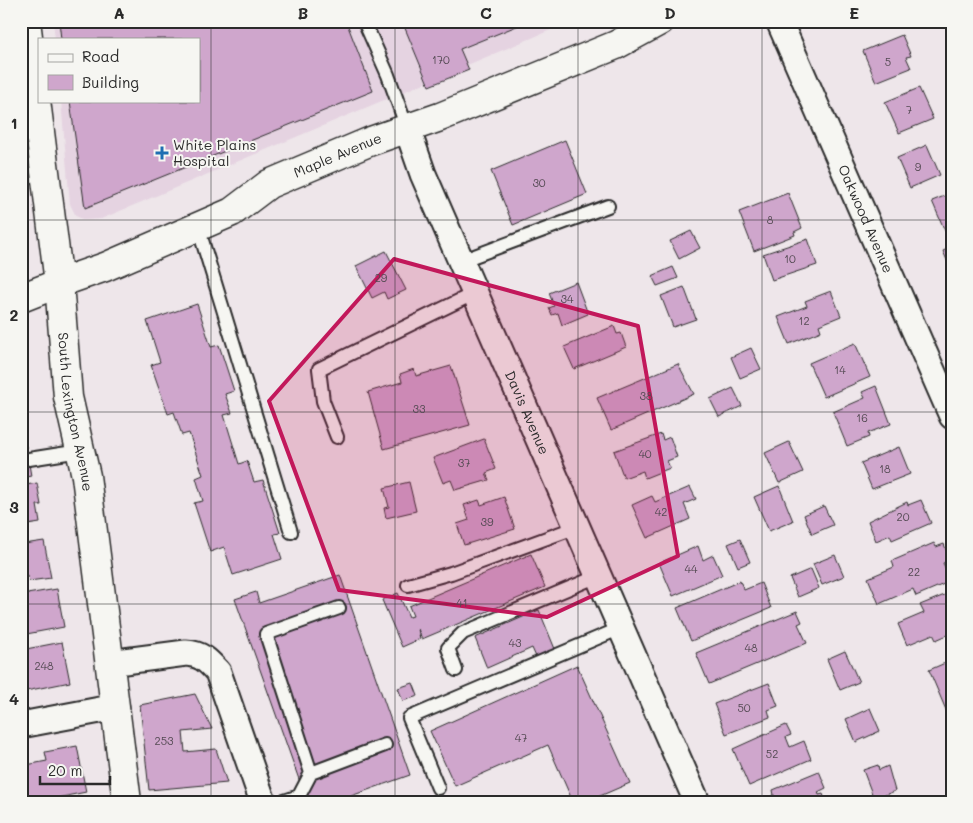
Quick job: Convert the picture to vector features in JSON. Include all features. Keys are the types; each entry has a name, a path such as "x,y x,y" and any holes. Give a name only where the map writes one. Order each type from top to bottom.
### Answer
{"main road":[{"name":"South Lexington Avenue","path":"26,21 59,283 68,397 86,476 127,802"},
{"name":"Maple Avenue","path":"21,298 198,227 243,205 269,184 371,141 616,45 660,21"}],"street":[{"name":"Oakwood Avenue","path":"779,21 952,416"},
{"name":"Davis Avenue","path":"407,128 423,174 697,802"},
{"path":"109,662 186,653 197,654 208,660 218,672 263,802"},
{"path":"21,725 116,707"}],"lane":[{"name":"Davis Avenue","path":"364,21 388,75 407,128"},
{"path":"461,261 608,206"},
{"path":"198,227 291,532"},
{"path":"337,437 323,401 319,369 475,293"},
{"path":"29,459 80,450"},
{"path":"408,585 451,573 577,527"},
{"path":"456,670 448,648 464,633 598,576"},
{"path":"311,773 266,634 339,608"},
{"path":"438,788 410,718 621,628"},
{"path":"281,802 299,796 311,773 385,745"}],"highlighted area":[{"path":"394,259 638,326 678,556 547,617 339,590 269,401"}],"shaded area":[{"name":"White Plains Hospital","path":"53,21 572,21 101,219 84,220 76,216 70,204 61,102 200,102 200,38 55,38"}],"building":[{"name":"White Plains Hospital","path":"59,21 346,21 373,91 85,208 70,102 200,102 200,38 61,38"},
{"path":"402,21 529,21 460,49 469,70 429,86"},
{"path":"850,21 874,21 853,27"},
{"path":"902,35 911,56 906,57 911,68 876,82 863,51"},
{"path":"919,88 933,119 899,133 885,102"},
{"path":"565,140 587,194 513,225 491,171"},
{"path":"927,145 940,175 910,188 897,158"},
{"path":"788,193 802,228 794,232 795,235 754,251 739,212"},
{"path":"952,193 952,228 945,231 932,201"},
{"path":"691,231 700,248 679,259 670,241"},
{"path":"808,239 817,265 772,280 763,254"},
{"path":"952,247 952,272 943,251"},
{"path":"386,251 406,290 387,299 384,292 372,298 356,266"},
{"path":"673,267 678,278 657,286 652,276"},
{"path":"576,282 588,314 562,325 558,313 552,315 549,308 554,306 549,293"},
{"path":"684,287 696,319 673,327 661,296"},
{"path":"831,291 841,316 819,325 821,331 789,344 778,317 807,306 805,301"},
{"path":"197,304 211,347 219,345 234,391 225,394 232,413 224,415 239,464 247,461 254,482 263,480 280,533 274,534 282,559 233,575 224,547 210,552 194,503 203,501 196,478 203,475 189,433 182,435 174,412 168,414 151,365 160,362 147,321"},
{"path":"614,326 617,334 621,333 626,347 574,369 564,347"},
{"path":"855,343 870,377 824,397 809,363"},
{"path":"751,348 761,369 740,378 731,357"},
{"path":"678,364 694,394 611,430 597,398"},
{"path":"451,366 470,425 384,449 368,392 402,382 400,374 414,369 416,376"},
{"path":"876,386 891,424 868,433 869,437 847,446 833,412 865,398 862,392"},
{"path":"733,388 742,406 719,417 710,399"},
{"path":"661,434 663,440 670,437 677,457 667,461 670,468 645,478 643,471 624,478 614,451"},
{"path":"484,439 496,469 486,473 489,480 455,490 451,480 443,483 433,458"},
{"path":"789,442 803,472 779,483 765,453"},
{"path":"26,446 31,476 21,478 21,447"},
{"path":"899,447 910,474 872,489 861,463"},
{"path":"409,482 416,511 386,518 384,508 389,507 384,488"},
{"path":"37,483 41,505 37,505 40,523 21,526 21,486"},
{"path":"779,486 793,521 769,531 754,497"},
{"path":"690,487 696,499 684,504 690,519 647,538 632,505 652,496 655,502"},
{"path":"504,497 515,529 464,545 457,524 469,520 464,505 479,500 481,505"},
{"path":"921,500 931,523 892,540 890,535 876,541 868,521 907,502 908,505"},
{"path":"824,506 833,525 812,534 804,515"},
{"path":"740,539 750,562 738,567 728,544"},
{"path":"21,541 24,544 44,541 51,578 29,581 28,576 21,577"},
{"path":"934,543 936,547 944,544 950,560 943,563 951,581 916,596 913,589 879,604 868,578 894,567 892,561"},
{"path":"698,546 703,560 713,555 722,575 673,596 659,563"},
{"path":"531,554 545,587 422,639 418,629 420,639 402,647 382,600 398,593 409,617 413,616 409,606"},
{"path":"835,555 844,576 822,585 813,564"},
{"path":"811,569 819,588 798,597 790,578"},
{"path":"340,575 410,775 334,802 307,802 235,599 256,592 259,603"},
{"path":"740,581 744,590 761,583 771,608 691,641 677,608"},
{"path":"57,589 64,627 21,635 21,595"},
{"path":"952,592 952,633 936,640 933,634 907,645 898,624 924,613 920,605"},
{"path":"539,610 555,649 536,657 532,648 487,668 475,638"},
{"path":"797,611 802,622 798,624 807,643 709,684 696,653"},
{"path":"62,642 70,682 21,692 21,650"},
{"path":"845,651 859,682 840,690 827,659"},
{"path":"952,660 952,724 929,670"},
{"path":"577,665 630,783 586,802 573,802 548,745 455,786 430,731"},
{"path":"413,683 418,696 403,701 398,688"},
{"path":"769,683 778,706 768,710 770,717 726,734 714,704"},
{"path":"195,694 212,729 183,732 185,752 216,749 227,783 149,790 140,705"},
{"path":"870,708 880,731 856,742 846,719"},
{"path":"786,725 791,735 786,737 790,747 804,741 811,759 749,786 733,749"},
{"path":"77,746 86,792 37,802 21,802 21,766 47,761 45,752"},
{"path":"878,765 879,770 888,766 895,791 874,799 863,770"},
{"path":"819,771 826,788 818,792 819,795 823,794 826,802 758,802 774,795 773,790"}],"place":[{"name":"White Plains Hospital","path":"162,153"}]}
